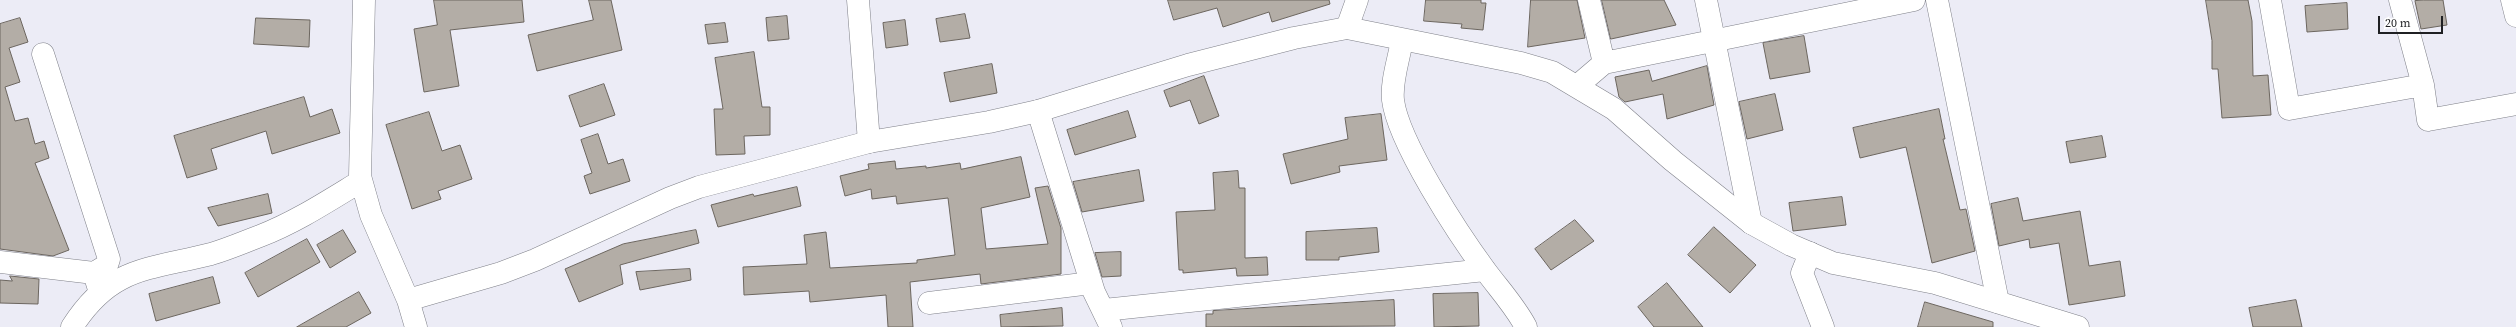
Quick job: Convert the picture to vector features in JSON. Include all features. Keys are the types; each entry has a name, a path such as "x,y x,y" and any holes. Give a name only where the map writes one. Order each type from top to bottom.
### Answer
{"street":[{"path":"364,0 361,181 371,215 408,300 416,327"},
{"path":"858,0 869,142"},
{"path":"1347,28 1357,0"},
{"path":"1589,0 1604,62"},
{"path":"1706,0 1751,223"},
{"path":"1578,86 1604,62 1914,0"},
{"path":"1937,0 1998,302"},
{"path":"2270,0 2289,109 2422,85"},
{"path":"2400,0 2422,85 2428,120 2516,104"},
{"path":"2512,0 2516,16"},
{"path":"408,300 501,273 535,260 670,198 692,190 869,142 989,122 1038,111 1188,65 1294,38 1347,28 1538,67 1552,72 1578,86 1614,109 1673,161 1751,223 1810,253 1833,263 1935,283 2072,326"},
{"path":"1402,40 1393,92 1394,104 1402,127 1435,194 1485,270 1510,301 1526,327"},
{"path":"43,54 109,258 107,265 72,327"},
{"path":"1038,111 1096,298 1108,319 1485,270"},
{"path":"0,262 97,282 144,268 212,254 262,235 299,218 361,181"},
{"path":"1810,253 1802,273 1823,327"},
{"path":"929,303 1091,283"}],"building":[{"path":"434,0 522,0 524,22 450,30 459,86 424,92 414,29 437,25"},
{"path":"589,0 611,0 622,50 537,71 528,35 593,20"},
{"path":"1168,0 1329,0 1330,4 1272,22 1269,12 1223,27 1217,8 1174,20"},
{"path":"1426,0 1481,0 1481,3 1486,3 1483,30 1461,28 1462,24 1424,21"},
{"path":"1531,0 1577,0 1585,38 1528,47"},
{"path":"1602,0 1664,0 1676,25 1611,39"},
{"path":"2206,0 2248,0 2252,21 2253,76 2268,75 2271,115 2222,118 2218,69 2212,69 2212,41"},
{"path":"2443,0 2447,25 2421,29 2415,1"},
{"path":"2347,3 2348,29 2307,32 2305,6"},
{"path":"965,14 970,38 940,42 936,19"},
{"path":"787,16 789,39 768,41 766,18"},
{"path":"20,18 28,42 9,48 20,82 5,87 15,121 28,118 35,144 44,141 49,158 35,163 69,250 53,256 0,249 0,24"},
{"path":"256,18 310,20 309,47 254,44"},
{"path":"905,20 908,45 886,48 883,23"},
{"path":"725,23 728,42 708,44 705,25"},
{"path":"1804,36 1810,72 1770,79 1763,43"},
{"path":"754,52 762,107 770,107 770,135 744,136 745,154 716,155 714,109 723,109 715,58"},
{"path":"992,64 997,93 950,102 944,73"},
{"path":"1707,66 1714,105 1667,119 1663,94 1625,102 1619,97 1615,77 1649,70 1652,81"},
{"path":"1204,76 1219,116 1199,124 1190,100 1170,107 1164,91"},
{"path":"604,84 615,115 580,127 569,96"},
{"path":"1775,94 1783,130 1747,139 1739,102"},
{"path":"304,97 310,117 332,109 340,133 272,154 266,131 211,149 217,169 187,178 174,136"},
{"path":"1939,109 1945,139 1943,139 1960,210 1966,209 1975,251 1932,263 1906,147 1860,158 1853,128"},
{"path":"1128,111 1136,137 1075,155 1067,130"},
{"path":"429,112 442,151 460,145 472,179 438,191 441,199 412,209 386,125"},
{"path":"1381,114 1387,160 1339,166 1340,172 1291,184 1283,154 1348,139 1345,118"},
{"path":"598,134 608,164 623,159 630,181 590,194 584,176 592,173 581,140"},
{"path":"2102,136 2106,157 2070,163 2066,142"},
{"path":"1021,157 1030,197 981,208 986,249 1048,244 1035,188 1048,186 1061,228 1061,274 981,284 980,274 910,282 913,327 888,327 886,295 810,302 809,291 744,295 743,267 807,264 804,235 826,232 830,268 917,263 917,260 955,255 948,198 897,204 896,196 872,199 871,189 845,196 840,176 869,169 868,164 895,161 896,169 926,166 926,168 960,163 961,169"},
{"path":"1139,170 1144,201 1082,212 1073,182"},
{"path":"1238,171 1239,188 1245,188 1245,258 1267,257 1268,275 1237,276 1236,268 1183,273 1183,270 1179,270 1176,212 1215,210 1213,173"},
{"path":"797,187 801,206 718,227 711,205 753,194 754,196"},
{"path":"268,194 272,213 218,226 208,208"},
{"path":"1842,197 1846,225 1793,231 1789,203"},
{"path":"2018,198 2023,221 2080,211 2089,266 2120,261 2125,296 2069,305 2059,243 2030,248 2029,239 1999,246 1991,204"},
{"path":"1575,220 1594,241 1551,270 1535,249"},
{"path":"1714,227 1756,265 1730,293 1688,255"},
{"path":"1377,228 1379,252 1339,257 1339,260 1306,260 1306,232"},
{"path":"343,230 356,252 330,268 317,245"},
{"path":"696,230 699,243 620,265 623,284 579,302 565,269 623,244"},
{"path":"307,239 320,262 258,297 245,273"},
{"path":"1121,252 1121,276 1102,277 1095,253"},
{"path":"690,269 691,280 640,290 636,272"},
{"path":"10,276 39,279 38,304 0,303 0,280 12,281"},
{"path":"213,277 220,303 156,321 149,294"},
{"path":"1667,283 1703,327 1654,327 1638,307"},
{"path":"359,292 371,313 346,327 297,327"},
{"path":"1478,293 1479,326 1434,327 1433,294"},
{"path":"1394,300 1395,326 1206,327 1206,314 1213,314 1213,311"},
{"path":"2296,300 2302,327 2253,327 2249,308"},
{"path":"1925,302 1993,322 1993,327 1918,327"},
{"path":"1062,308 1063,326 1001,327 1000,315"}]}
